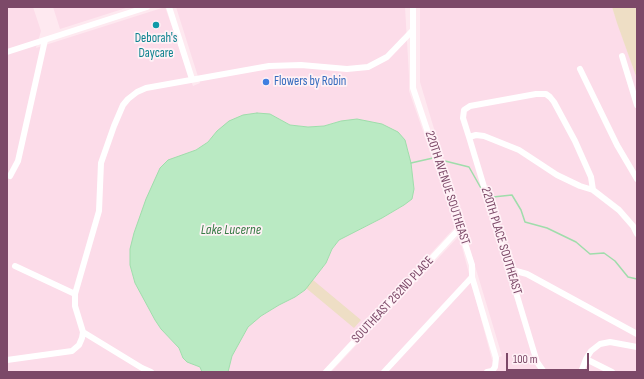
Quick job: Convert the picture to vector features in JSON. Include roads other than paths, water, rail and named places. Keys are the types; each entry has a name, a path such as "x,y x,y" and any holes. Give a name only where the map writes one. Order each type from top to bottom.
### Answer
{"street":[{"path":"7,52 147,7"},
{"path":"169,7 192,79"},
{"name":"220TH AVENUE SOUTHEAST","path":"413,7 413,88 472,265 472,277 496,358 496,367 492,371 487,372"},
{"path":"7,360 72,351 79,345 83,332 75,306 74,294 99,211 101,163 123,105 132,95 146,88 248,69 279,65 301,65 346,69 368,66 387,57 413,30"},
{"path":"10,176 18,161 45,40"},
{"path":"622,56 637,105"},
{"path":"580,69 617,145 637,179"},
{"name":"220TH PLACE SOUTHEAST","path":"543,371 537,362 463,118 464,110 470,106 536,94 546,94 554,102 577,147 590,177 593,190"},
{"path":"469,137 476,135 484,136 519,150 557,175 580,186 593,190 619,210 637,234"},
{"name":"SOUTHEAST 262ND PLACE","path":"326,372 460,228"},
{"path":"15,266 74,294"},
{"path":"510,269 527,274 637,334"},
{"path":"384,372 472,277"},
{"path":"83,332 151,372"},
{"path":"581,372 586,359 596,347 605,343 616,342 637,347"},
{"path":"586,359 612,372"}],"water":[{"name":"Lake Lucerne","path":"257,113 270,114 290,125 308,127 324,126 341,121 357,119 382,124 398,132 405,140 411,163 414,189 412,199 382,218 339,240 332,249 326,263 305,290 261,316 248,327 232,356 228,372 202,372 200,367 187,362 183,358 179,348 161,329 155,320 135,283 130,265 130,249 146,199 160,168 168,160 196,150 208,142 217,131 229,121 243,115"}],"waterway":[{"path":"411,163 433,158"},
{"path":"445,161 469,167 482,190"},
{"path":"493,197 512,195 521,210 525,222 547,228 576,242 590,254 604,253 615,261 628,277 637,279"}],"place":[{"name":"Deborah's Daycare","path":"156,25"},
{"name":"Flowers by Robin","path":"266,82"}]}
